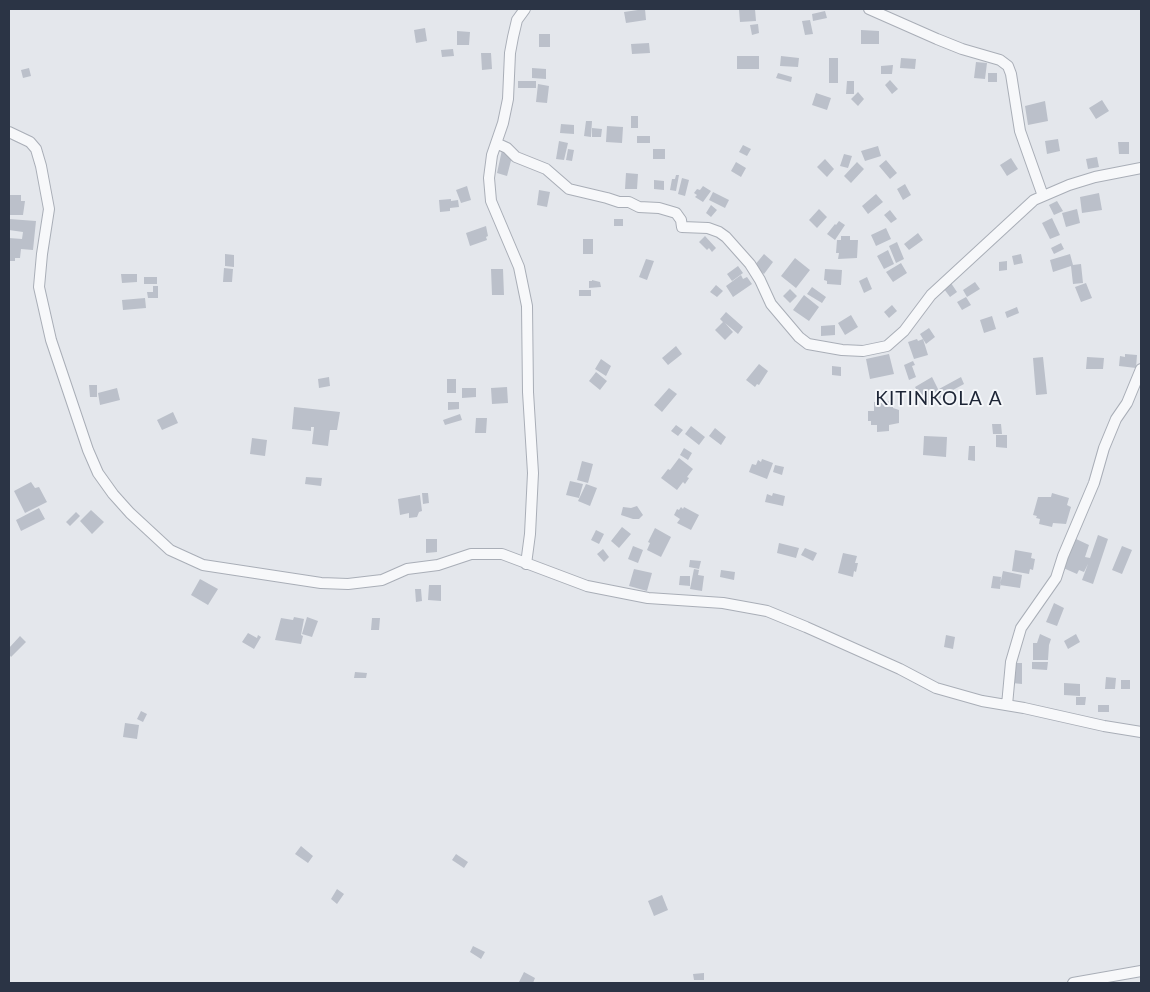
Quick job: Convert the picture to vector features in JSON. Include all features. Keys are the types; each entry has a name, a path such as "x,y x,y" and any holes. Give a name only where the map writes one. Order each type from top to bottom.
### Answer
{"street":[{"path":"525,9 517,20 513,37 510,53 508,99 503,123 492,155 489,178 491,201 520,267 527,306 528,392 533,473 530,534 526,564"},
{"path":"869,9 962,49 1000,60 1008,66 1013,81 1020,131 1043,196"},
{"path":"9,132 30,142 36,149 41,166 49,209 39,287 51,340 88,450 98,473 112,494 170,550 203,565 337,584 382,580 407,569 438,565 462,556 502,554 587,586 648,598 723,603 767,611 900,669 936,688 982,700 1141,732"},
{"path":"496,144 507,148 511,153 525,161 540,165 569,189 619,202 629,202 639,207 659,208 676,213 681,220 682,227 708,228 719,232 726,237 750,264 771,304 799,337 808,344 842,350 863,351 887,346 904,331 931,295 1034,200 1069,185 1095,177 1141,168"},
{"path":"1007,705 1011,662 1021,628 1056,578 1063,556 1084,511 1104,448 1116,419 1127,403 1141,369"},
{"path":"1074,983 1141,971"}],"building":[{"path":"645,9 646,20 626,23 624,12"},
{"path":"739,9 755,9 756,21 740,22"},
{"path":"825,11 827,18 813,21 812,14"},
{"path":"810,20 813,34 805,35 802,21"},
{"path":"758,24 759,33 752,35 750,25"},
{"path":"425,28 427,41 416,43 414,30"},
{"path":"861,30 879,31 879,44 861,44"},
{"path":"457,31 470,32 469,45 457,45"},
{"path":"539,34 550,34 550,47 539,47"},
{"path":"649,43 650,53 632,54 631,44"},
{"path":"453,49 454,56 442,57 441,50"},
{"path":"481,53 491,53 492,69 482,70"},
{"path":"737,56 759,56 759,69 737,69"},
{"path":"781,56 799,58 798,67 780,66"},
{"path":"829,58 838,58 838,83 829,83"},
{"path":"901,58 916,59 915,69 900,68"},
{"path":"976,62 987,63 985,79 974,78"},
{"path":"893,65 892,74 881,74 881,66"},
{"path":"29,68 31,76 23,78 21,70"},
{"path":"532,68 546,69 546,79 532,78"},
{"path":"778,73 792,77 791,82 776,78"},
{"path":"988,73 997,73 997,82 988,82"},
{"path":"890,80 898,89 892,94 885,85"},
{"path":"518,81 536,81 536,88 518,88"},
{"path":"847,81 854,81 854,94 846,94"},
{"path":"538,84 549,86 547,103 536,102"},
{"path":"858,92 864,99 858,106 851,99"},
{"path":"816,93 831,98 827,110 812,105"},
{"path":"1102,100 1109,111 1096,119 1089,108"},
{"path":"1045,101 1048,121 1028,125 1025,106"},
{"path":"631,116 638,116 638,128 631,128"},
{"path":"586,121 592,121 591,137 584,136"},
{"path":"561,124 574,125 574,134 560,133"},
{"path":"607,126 623,127 622,143 606,142"},
{"path":"592,128 602,129 601,137 592,137"},
{"path":"637,136 650,136 650,143 637,143"},
{"path":"1058,139 1060,151 1047,154 1045,141"},
{"path":"559,141 568,143 564,160 556,159"},
{"path":"1118,142 1129,142 1129,154 1119,154"},
{"path":"743,145 751,149 747,156 739,152"},
{"path":"878,146 881,156 865,161 861,151"},
{"path":"568,149 574,150 572,161 566,160"},
{"path":"653,149 665,149 665,159 653,159"},
{"path":"502,150 513,153 507,176 497,173"},
{"path":"844,154 852,156 848,168 840,166"},
{"path":"1097,157 1099,167 1088,169 1086,159"},
{"path":"1011,158 1018,169 1007,176 1000,165"},
{"path":"825,159 834,169 827,177 817,167"},
{"path":"886,160 897,173 890,179 879,166"},
{"path":"736,162 746,168 741,177 731,171"},
{"path":"857,162 864,169 851,183 844,176"},
{"path":"626,173 638,174 637,189 625,189"},
{"path":"676,175 679,175 676,191 670,190 672,179 675,179"},
{"path":"682,178 689,180 685,196 678,194"},
{"path":"654,180 664,181 664,190 654,189"},
{"path":"905,184 911,195 903,200 897,189"},
{"path":"467,186 471,200 461,203 456,190"},
{"path":"703,186 711,191 703,202 695,197 697,195 694,193"},
{"path":"539,190 550,192 547,207 537,205"},
{"path":"713,192 729,200 725,208 709,200"},
{"path":"1099,193 1102,210 1082,213 1080,197"},
{"path":"876,194 883,202 868,214 862,206"},
{"path":"9,195 21,195 21,201 25,201 23,215 9,215"},
{"path":"451,199 451,201 458,200 459,207 450,208 450,211 440,212 439,200"},
{"path":"1057,201 1063,211 1054,215 1049,205"},
{"path":"711,205 717,210 711,217 706,213"},
{"path":"819,209 827,217 817,228 809,220"},
{"path":"1077,209 1080,223 1066,227 1062,213"},
{"path":"890,210 897,219 891,223 884,215"},
{"path":"1052,218 1060,235 1050,239 1042,223"},
{"path":"9,219 36,221 33,250 21,249 20,258 15,258 15,261 9,261 9,238 22,239 23,232 9,230"},
{"path":"614,219 623,219 623,226 614,226"},
{"path":"839,221 845,225 835,240 827,234"},
{"path":"486,226 487,240 470,246 466,233"},
{"path":"886,228 891,239 876,246 871,235"},
{"path":"918,233 923,240 909,250 904,244"},
{"path":"705,236 716,248 712,252 699,242"},
{"path":"841,236 850,236 850,240 858,240 857,258 838,259 839,253 836,253 837,240 841,240"},
{"path":"583,239 593,239 593,254 583,254"},
{"path":"897,242 904,259 896,263 889,246"},
{"path":"1061,243 1064,249 1054,254 1051,248"},
{"path":"888,250 894,264 884,269 877,256"},
{"path":"225,254 234,255 234,267 225,266"},
{"path":"764,254 773,262 764,274 754,266"},
{"path":"1021,254 1023,263 1014,265 1012,256"},
{"path":"1070,254 1073,265 1081,264 1083,283 1073,284 1071,266 1053,272 1050,260"},
{"path":"795,258 810,270 796,288 781,276"},
{"path":"646,259 654,261 647,280 639,277"},
{"path":"1007,261 1007,270 999,271 999,262"},
{"path":"901,263 907,273 893,282 886,272"},
{"path":"738,266 743,273 732,281 727,274"},
{"path":"224,268 233,269 232,282 223,282"},
{"path":"491,269 503,269 504,295 492,295"},
{"path":"825,269 842,270 841,285 827,284 827,281 824,280"},
{"path":"121,274 137,274 137,282 122,283"},
{"path":"741,275 743,279 747,277 752,284 733,297 726,286"},
{"path":"144,277 157,277 157,284 144,284"},
{"path":"867,277 872,289 864,293 859,281"},
{"path":"589,281 600,282 601,287 589,288"},
{"path":"975,282 980,289 967,297 963,290"},
{"path":"951,283 957,292 950,297 944,289"},
{"path":"1086,283 1092,298 1081,302 1075,287"},
{"path":"716,285 723,291 717,297 710,292"},
{"path":"153,286 158,286 158,298 148,298 147,292 153,292"},
{"path":"812,287 826,297 822,303 807,294"},
{"path":"790,289 797,296 790,303 783,296"},
{"path":"579,290 591,290 591,296 579,296"},
{"path":"804,295 819,307 809,321 793,310"},
{"path":"966,297 971,305 962,310 957,302"},
{"path":"145,298 146,308 123,310 122,300"},
{"path":"892,305 897,311 889,318 884,312"},
{"path":"1017,307 1019,313 1007,318 1005,312"},
{"path":"726,312 743,327 738,334 725,323 733,332 725,340 715,330 723,322 720,319"},
{"path":"851,315 858,327 845,335 838,323"},
{"path":"992,316 996,329 984,333 980,320"},
{"path":"835,325 835,335 821,336 821,326"},
{"path":"929,328 935,337 926,344 920,334"},
{"path":"917,339 918,341 923,339 928,355 914,359 908,342"},
{"path":"676,346 682,354 668,365 662,358"},
{"path":"889,354 894,374 870,379 866,359"},
{"path":"1125,354 1137,355 1136,368 1119,366 1120,356 1125,357"},
{"path":"1043,357 1047,394 1036,395 1033,358"},
{"path":"1087,357 1104,358 1103,369 1086,369"},
{"path":"601,359 611,366 606,376 595,369"},
{"path":"913,361 915,365 912,366 916,377 909,380 904,365"},
{"path":"759,364 768,371 759,385 757,384 755,387 746,380"},
{"path":"832,366 841,367 841,376 832,375"},
{"path":"596,372 607,381 600,390 589,381"},
{"path":"329,377 330,386 319,388 318,379"},
{"path":"932,377 942,397 926,407 915,387"},
{"path":"961,377 964,384 942,396 939,389"},
{"path":"447,379 456,379 456,393 447,393"},
{"path":"89,385 97,385 97,397 90,397"},
{"path":"507,387 508,403 492,404 491,388"},
{"path":"117,388 120,400 100,405 98,393"},
{"path":"462,388 476,388 476,397 462,398"},
{"path":"669,388 677,394 662,412 654,405"},
{"path":"893,401 893,408 899,410 899,423 889,425 889,431 877,432 877,425 871,425 871,421 868,421 868,411 874,411 874,402"},
{"path":"448,402 459,402 459,409 448,410"},
{"path":"294,407 340,412 337,430 330,430 328,446 312,444 314,427 311,427 311,431 292,429"},
{"path":"173,412 178,423 162,430 157,420"},
{"path":"460,414 462,420 445,425 443,420"},
{"path":"476,418 487,418 486,433 475,433"},
{"path":"992,424 1001,424 1002,434 993,434"},
{"path":"676,425 683,430 678,436 671,431"},
{"path":"691,426 705,437 699,445 685,434"},
{"path":"715,428 726,437 721,445 709,436"},
{"path":"996,435 1007,435 1007,448 996,447"},
{"path":"924,436 947,437 946,457 923,455"},
{"path":"252,438 267,440 265,456 250,454"},
{"path":"969,446 975,446 975,461 968,460"},
{"path":"684,448 692,453 688,460 680,455"},
{"path":"679,458 693,469 687,477 689,478 685,484 683,482 677,490 661,478"},
{"path":"762,459 773,463 767,479 749,472 752,464 756,465 758,460 761,462"},
{"path":"582,461 593,464 588,483 577,480"},
{"path":"775,465 784,467 782,475 773,472"},
{"path":"306,477 322,478 321,486 305,484"},
{"path":"570,481 583,484 579,498 566,495"},
{"path":"31,482 35,488 39,487 47,502 25,513 14,491"},
{"path":"586,484 597,488 590,506 578,501"},
{"path":"422,493 428,493 429,503 423,504"},
{"path":"773,493 785,496 783,506 765,502 767,494 772,496"},
{"path":"1052,493 1069,498 1067,505 1071,507 1066,524 1053,523 1052,527 1039,524 1040,519 1033,515 1038,497 1051,497"},
{"path":"420,495 422,511 419,512 417,517 409,518 409,513 400,515 398,499"},
{"path":"637,506 643,515 639,519 621,515 623,507 631,508"},
{"path":"681,507 699,515 691,530 677,523 680,519 674,515 677,509 679,510"},
{"path":"39,508 45,519 21,531 16,520"},
{"path":"91,510 104,522 92,534 80,521"},
{"path":"76,512 80,516 70,526 66,522"},
{"path":"622,527 631,534 619,548 611,541"},
{"path":"655,528 671,537 661,557 647,550 650,543 648,542"},
{"path":"596,530 604,534 599,544 591,540"},
{"path":"1098,535 1108,539 1093,584 1082,580 1088,564 1084,572 1079,570 1077,574 1061,567 1074,538 1089,545 1085,557 1090,558"},
{"path":"426,539 437,539 437,552 426,553"},
{"path":"779,543 799,548 796,558 777,553"},
{"path":"633,546 643,550 638,563 628,559"},
{"path":"1122,546 1132,550 1122,574 1112,570"},
{"path":"805,548 817,553 813,561 801,555"},
{"path":"603,549 609,557 604,562 597,554"},
{"path":"1015,550 1032,553 1031,558 1035,559 1033,570 1030,569 1029,574 1012,571"},
{"path":"843,553 857,556 855,563 858,563 853,577 838,573"},
{"path":"690,560 701,561 699,569 689,567"},
{"path":"634,569 652,573 647,591 629,586"},
{"path":"694,569 699,570 698,575 704,576 702,591 690,589"},
{"path":"721,570 735,572 734,580 720,577"},
{"path":"1003,571 1022,575 1020,588 1000,585"},
{"path":"680,576 690,576 690,586 679,585"},
{"path":"993,576 1001,577 1000,589 991,588"},
{"path":"200,579 218,589 208,605 191,595"},
{"path":"429,585 441,585 441,601 428,600"},
{"path":"415,589 421,589 422,601 416,602"},
{"path":"1054,603 1064,608 1057,626 1046,622"},
{"path":"294,617 304,619 301,644 275,640 281,618 293,620"},
{"path":"307,617 318,621 312,637 302,634"},
{"path":"372,618 380,618 379,630 371,630"},
{"path":"248,633 257,638 258,635 261,637 254,649 242,642"},
{"path":"1040,634 1051,639 1048,660 1033,660 1033,643 1037,643"},
{"path":"1076,634 1080,642 1068,649 1064,641"},
{"path":"946,635 955,637 953,649 944,647"},
{"path":"20,636 26,642 11,657 9,648"},
{"path":"1032,662 1048,662 1047,670 1032,669"},
{"path":"1013,663 1022,663 1022,684 1012,683"},
{"path":"355,672 367,673 366,678 354,678"},
{"path":"1106,677 1116,678 1115,689 1105,689"},
{"path":"1121,680 1130,680 1130,689 1121,689"},
{"path":"1064,683 1080,684 1080,696 1064,695"},
{"path":"1076,697 1086,697 1085,705 1076,705"},
{"path":"1098,705 1109,705 1109,712 1098,712"},
{"path":"141,711 147,714 143,722 137,719"},
{"path":"125,723 139,725 137,739 123,737"},
{"path":"301,846 313,856 308,863 295,854"},
{"path":"456,854 468,862 464,868 452,860"},
{"path":"337,889 344,894 337,904 331,899"},
{"path":"662,895 668,910 654,916 648,901"},
{"path":"473,946 485,952 481,959 470,952"},
{"path":"524,972 535,978 533,983 519,982"},
{"path":"704,973 704,980 694,980 693,974"}],"district":[{"name":"KITINKOLA A","path":"939,399"}]}
